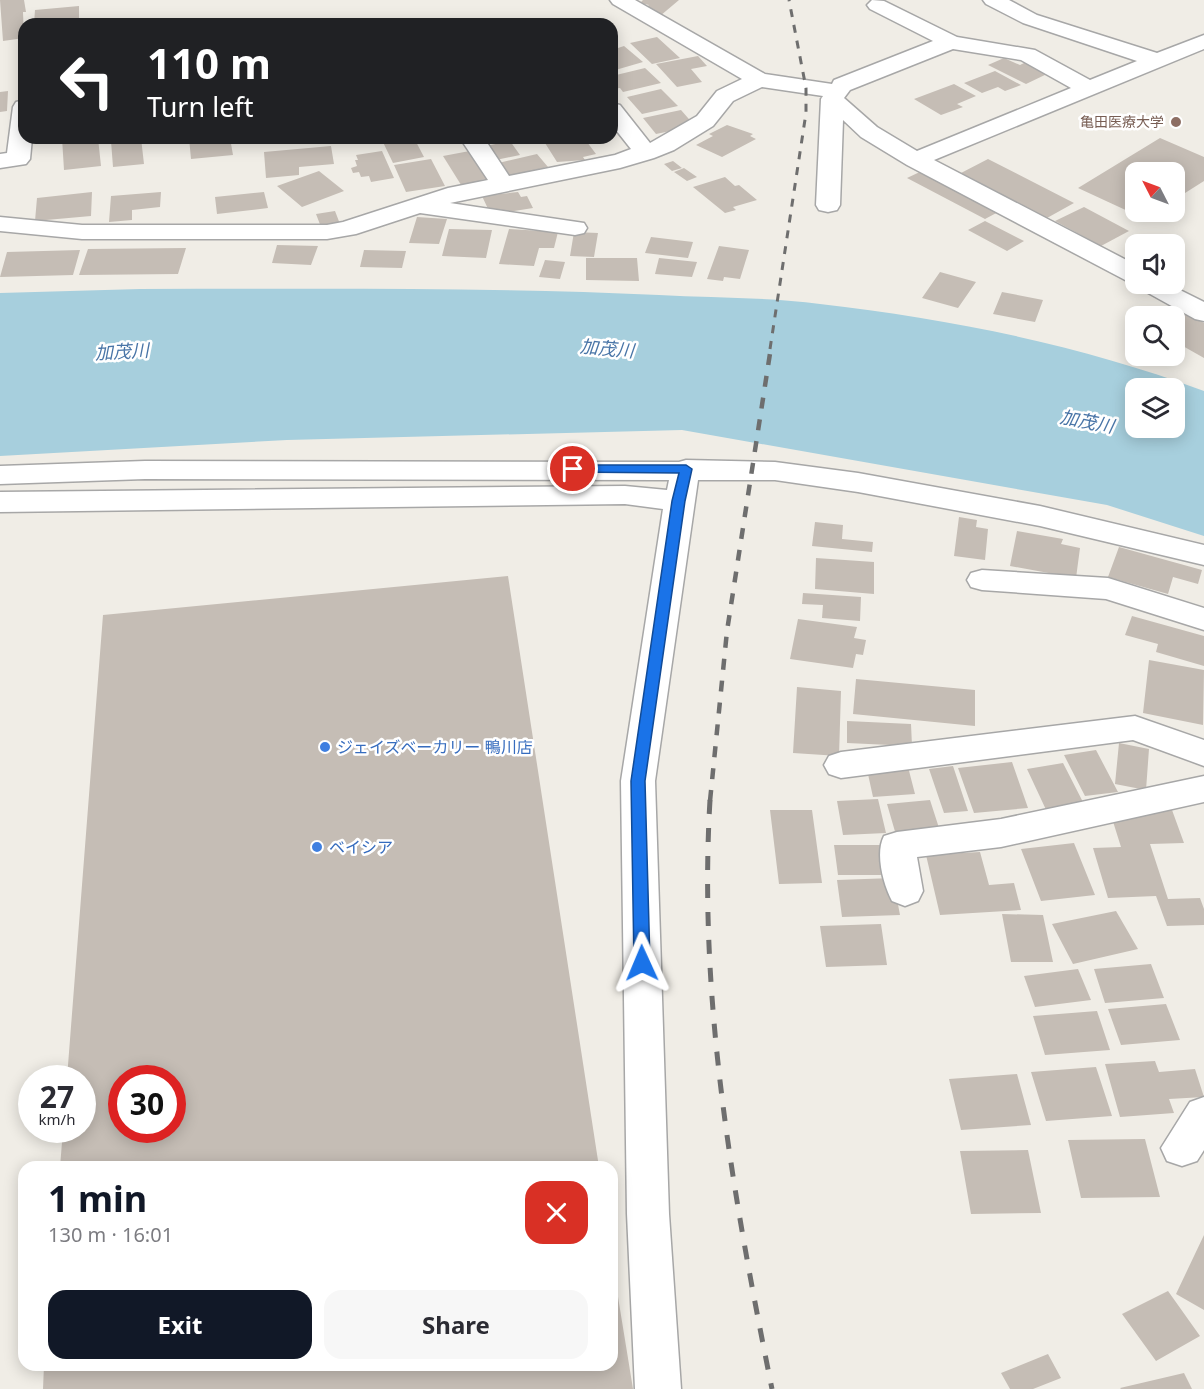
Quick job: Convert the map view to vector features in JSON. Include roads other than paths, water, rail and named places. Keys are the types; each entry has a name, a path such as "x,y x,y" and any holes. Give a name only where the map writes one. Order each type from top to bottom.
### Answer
{"street":[{"path":"620,0 759,80 834,95 869,132 915,160 1017,211 1125,270"},
{"path":"993,0 1030,19 1157,60"},
{"path":"877,5 951,42 1027,55 1088,88"},
{"path":"915,160 1204,41"},
{"path":"828,206 834,95 842,85 951,42"},
{"path":"0,224 82,232 327,232 347,229 457,192 620,161 646,153 666,145 705,122 725,96 759,80"},
{"path":"618,118 646,153"},
{"path":"0,161 18,159 20,144"},
{"path":"476,144 502,182"},
{"path":"417,206 575,228"},
{"path":"1169,294 1204,313"},
{"path":"0,475 145,470 682,485"},
{"path":"0,502 626,495 775,471 827,477 1028,513 1140,537 1204,555"},
{"path":"658,1389 648,1214 638,781 682,485"},
{"path":"982,579 1108,589 1204,619"},
{"path":"841,765 1135,728 1204,753"},
{"path":"905,891 897,846 1001,833 1204,789"},
{"path":"1182,1148 1204,1115"}],"water":[{"name":"加茂川","path":"140,289 464,290 594,292 760,299 869,310 966,326 1063,347 1167,378 1125,378 1125,438 1185,438 1185,384 1204,391 1204,536 1107,505 682,430 287,440 0,456 0,293"}],"railway":[{"path":"770,349 806,113 806,88 789,0"},
{"path":"710,801 727,631 771,347"},
{"path":"710,800 709,949 714,1023 732,1170 772,1389"}],"place":[{"name":"亀田医療大学","path":"1176,122"},
{"name":"ジェイズベーカリー 鴨川店","path":"325,747"},
{"name":"ベイシア","path":"317,847"}]}
